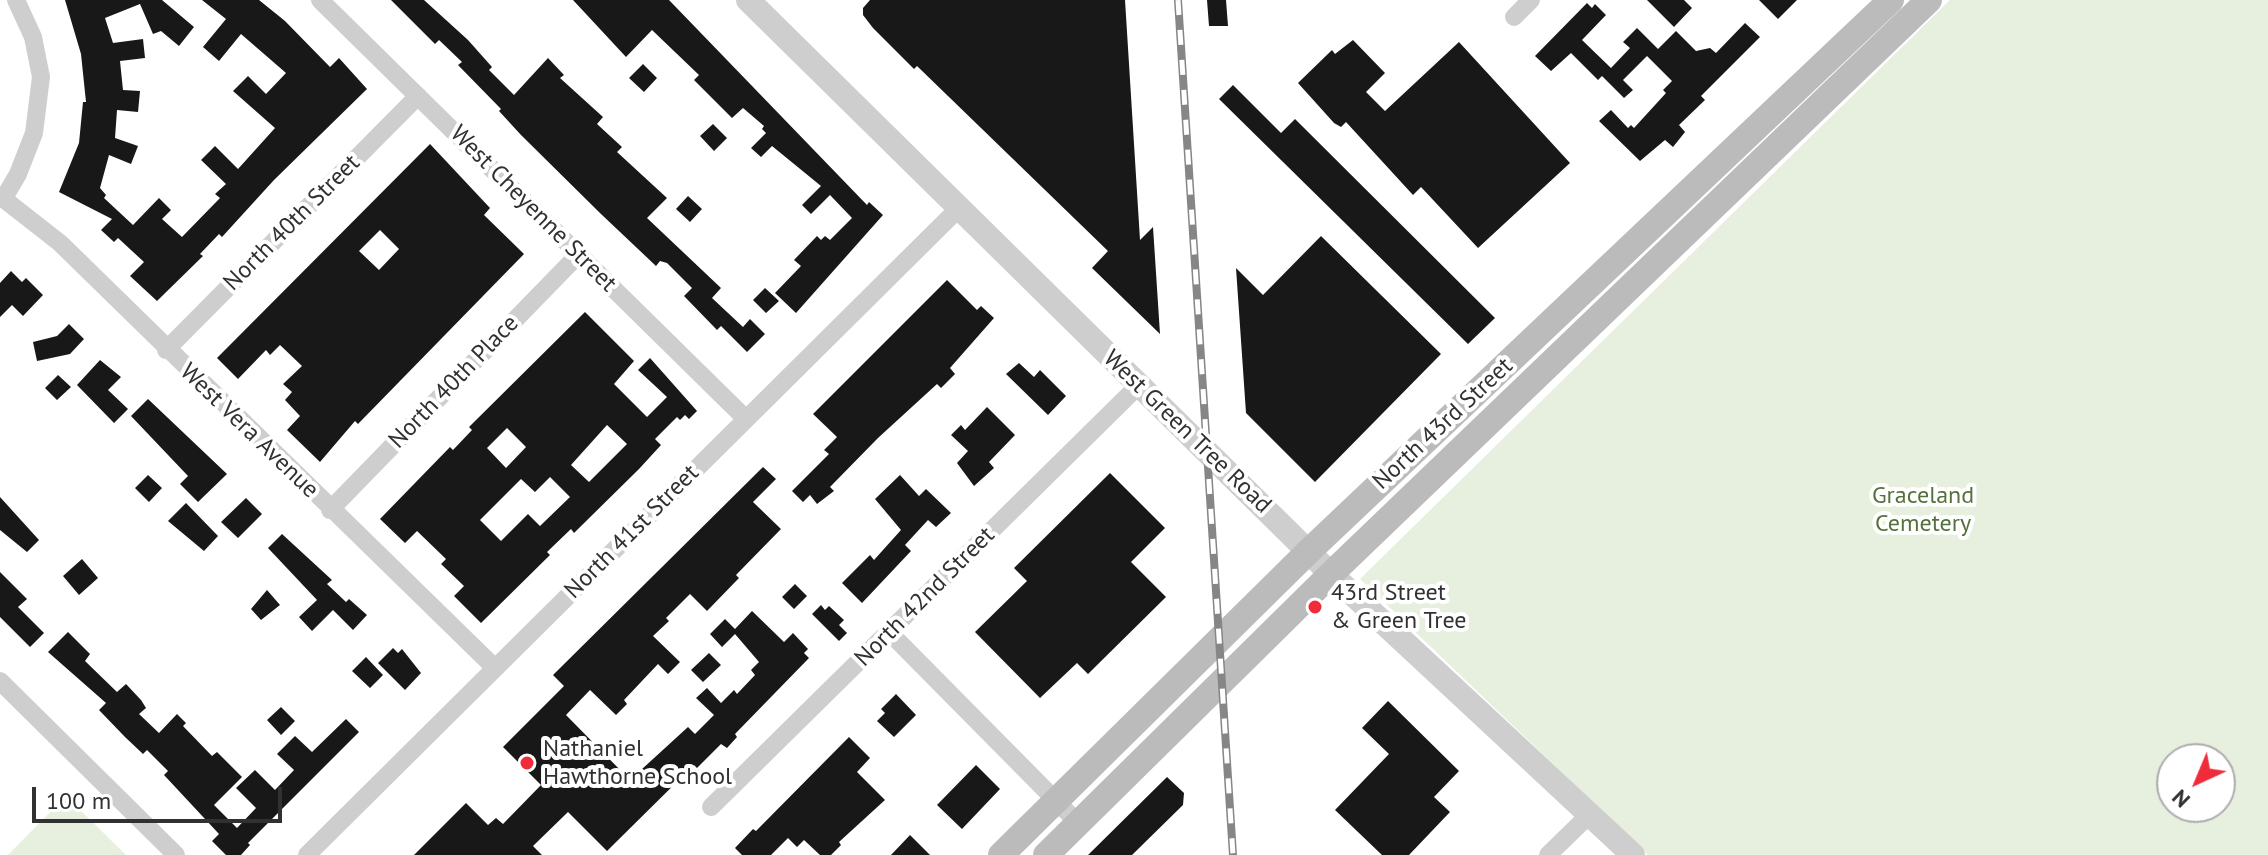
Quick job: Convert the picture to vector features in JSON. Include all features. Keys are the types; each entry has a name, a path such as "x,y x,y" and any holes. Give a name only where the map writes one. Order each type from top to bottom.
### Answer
{"main road":[{"name":"North 43rd Street","path":"1001,855 1309,551 1891,0"},
{"name":"North 43rd Street","path":"1046,855 1331,574 1929,0"}],"street":[{"path":"2,197 18,174 34,133 41,77 33,37 16,0"},
{"name":"West Cheyenne Street","path":"320,0 746,419"},
{"name":"West Green Tree Road","path":"748,0 1331,574 1633,855"},
{"path":"1514,17 1531,0"},
{"name":"North 40th Street","path":"166,350 418,96"},
{"name":"West Vera Avenue","path":"2,197 60,243 166,350 495,668"},
{"name":"North 41st Street","path":"307,855 958,209"},
{"name":"North 40th Place","path":"330,510 579,254"},
{"name":"North 42nd Street","path":"711,807 1138,386"},
{"path":"890,633 1078,823"},
{"path":"0,681 176,855"},
{"path":"1548,855 1590,814"}],"green space":[{"name":"Graceland Cemetery","path":"1950,0 2268,0 2268,855 1648,855 1360,579"},
{"path":"66,796 126,855 8,855"}],"building":[{"path":"65,0 162,0 194,27 179,46 161,31 153,34 140,4 105,18 113,43 143,39 145,58 120,61 123,90 140,91 138,112 117,110 115,138 138,146 131,164 109,155 100,188 106,195 104,198 133,225 159,198 171,210 162,219 182,237 220,198 215,194 226,184 201,160 215,146 238,169 275,128 233,91 248,76 266,94 286,73 241,34 219,61 203,47 226,19 202,0 259,0 285,21 330,67 339,58 367,89 274,180 222,237 219,234 200,254 203,256 157,301 130,276 144,262 118,238 114,242 101,230 112,219 59,192 79,143 83,102 86,102 81,54"},
{"path":"391,0 424,0 468,40 492,67 489,70 514,95 548,58 564,75 560,78 603,117 597,124 622,147 617,152 667,198 647,218 721,288 712,298 743,327 750,319 765,334 747,352 721,326 717,330 684,296 692,288 667,263 660,261 656,266 601,214 499,111 501,109 458,65 462,62 439,40 435,44"},
{"path":"573,0 669,0 867,205 869,202 883,215 796,313 775,293 801,266 794,260 817,236 821,240 825,236 830,240 852,218 830,195 811,214 802,205 821,186 772,146 761,157 751,148 766,133 762,129 764,126 743,108 732,118 694,80 699,75 652,30 626,57"},
{"path":"870,0 1125,0 1140,240 1153,227 1160,334 1092,268 1108,251 917,66 914,69 873,28 863,15 863,8"},
{"path":"1207,0 1226,0 1228,26 1209,26"},
{"path":"1647,0 1684,0 1692,8 1674,27"},
{"path":"1759,0 1797,0 1778,19"},
{"path":"1587,3 1592,8 1595,4 1606,15 1582,40 1611,68 1630,48 1623,42 1637,28 1658,49 1676,31 1696,51 1710,48 1716,53 1745,23 1760,37 1701,96 1705,100 1679,125 1685,132 1673,147 1665,140 1640,161 1599,121 1611,110 1628,128 1631,125 1634,128 1666,93 1663,90 1672,81 1647,56 1623,80 1633,90 1624,98 1602,76 1598,80 1571,53 1551,71 1535,56"},
{"path":"1353,40 1385,73 1366,92 1385,111 1459,42 1570,163 1478,248 1421,187 1413,195 1346,122 1341,127 1334,123 1298,83 1332,50 1335,54"},
{"path":"643,64 657,78 644,92 629,78"},
{"path":"1233,85 1281,133 1295,119 1495,318 1468,344 1219,99"},
{"path":"713,124 727,138 714,151 700,136"},
{"path":"430,144 490,208 484,215 524,254 358,424 355,421 320,462 287,430 300,416 285,400 292,392 283,384 302,366 280,345 270,355 266,350 238,379 217,358","holes":["380,230 399,249 379,270 359,251"]},
{"path":"688,196 702,209 690,222 676,209"},
{"path":"1321,236 1441,354 1315,482 1246,413 1236,268 1263,295"},
{"path":"11,271 22,282 26,278 43,295 23,316 12,305 0,317 0,283"},
{"path":"947,280 977,310 981,306 994,318 950,368 955,374 941,388 937,384 878,438 830,487 834,491 817,504 810,495 803,502 792,491 829,454 824,450 837,437 813,414"},
{"path":"765,288 779,301 766,313 753,300"},
{"path":"585,312 634,361 614,384 647,417 667,397 638,370 650,358 697,411 689,419 685,415 680,420 677,417 655,439 661,445 639,469 574,533 571,529 547,552 550,555 481,623 454,596 464,586 441,564 446,559 417,531 405,543 380,519 450,447 453,450 472,430 469,427","holes":["607,425 627,444 589,482 571,465","507,428 526,447 506,468 487,448","550,477 570,497 540,526 528,514 501,541 480,520 521,479 535,492"]},
{"path":"69,324 84,339 70,354 37,361 33,342 57,336"},
{"path":"100,360 121,377 108,390 128,409 114,423 77,385"},
{"path":"1019,363 1034,377 1040,370 1066,396 1048,415 1006,374"},
{"path":"58,375 71,387 57,400 45,388"},
{"path":"148,399 227,474 198,502 180,484 188,476 131,416"},
{"path":"987,407 1015,435 989,462 994,468 974,486 957,463 968,451 951,435 961,425 965,430"},
{"path":"763,467 776,479 753,502 781,529 736,575 739,578 707,611 690,594 666,618 669,621 653,636 680,662 668,674 658,664 624,700 627,704 616,715 590,690 566,715 630,780 688,727 695,734 714,715 696,698 707,688 721,703 734,690 737,694 755,675 751,670 759,662 735,634 722,647 710,634 725,619 735,629 752,611 784,642 793,633 808,649 804,653 809,658 735,734 737,737 727,748 721,744 697,768 694,765 607,851 568,812 533,846 542,855 414,855 466,803 488,825 496,818 503,824 541,785 503,747 564,686 553,675"},
{"path":"1110,473 1165,528 1131,562 1166,597 1088,674 1077,663 1040,698 975,632 1027,581 1014,568"},
{"path":"148,475 162,488 149,502 135,488"},
{"path":"900,475 919,496 926,489 951,513 936,527 928,520 905,545 911,551 862,603 842,583 870,555 874,560 901,530 875,499"},
{"path":"0,497 39,540 27,552 0,530"},
{"path":"246,498 262,514 238,538 221,522"},
{"path":"186,503 218,536 204,551 168,521"},
{"path":"282,534 332,580 327,584 346,602 349,599 367,615 353,630 333,610 312,631 299,617 317,600 268,548"},
{"path":"82,559 98,578 79,595 63,576"},
{"path":"0,572 27,599 18,607 44,633 30,647 0,617"},
{"path":"795,584 807,596 794,609 782,597"},
{"path":"267,590 280,605 261,620 251,609"},
{"path":"821,605 825,610 829,606 844,620 839,625 847,633 839,641 812,614"},
{"path":"68,632 90,654 85,661 117,692 126,684 141,700 146,708 139,714 159,733 177,714 186,723 183,726 212,756 217,752 242,777 214,805 237,828 256,808 236,788 255,770 275,790 294,770 277,754 295,736 312,752 346,719 359,732 248,843 250,845 241,855 226,855 212,841 219,834 164,775 168,771 147,750 143,754 125,737 99,710 106,703 48,652"},
{"path":"393,648 398,653 402,649 421,673 405,690 378,663"},
{"path":"709,653 721,665 703,682 691,670"},
{"path":"366,657 383,675 370,688 352,671"},
{"path":"896,694 916,715 894,737 877,721 885,713 881,709"},
{"path":"1388,701 1459,771 1434,797 1450,812 1409,855 1382,855 1335,810 1389,754 1362,728"},
{"path":"281,707 295,721 281,735 267,720"},
{"path":"849,737 870,758 857,772 885,800 839,842 841,845 831,855 820,855 804,840 797,847 788,838 771,855 742,855 735,848 753,829 756,831"},
{"path":"976,765 1000,789 962,829 937,805"},
{"path":"1167,777 1184,793 1183,805 1132,855 1088,855"},
{"path":"910,835 930,855 891,855"}],"railway":[{"path":"1178,0 1233,855"}],"place":[{"name":"43rd Street & Green Tree","path":"1315,607"},
{"name":"Nathaniel Hawthorne School","path":"527,763"}]}
